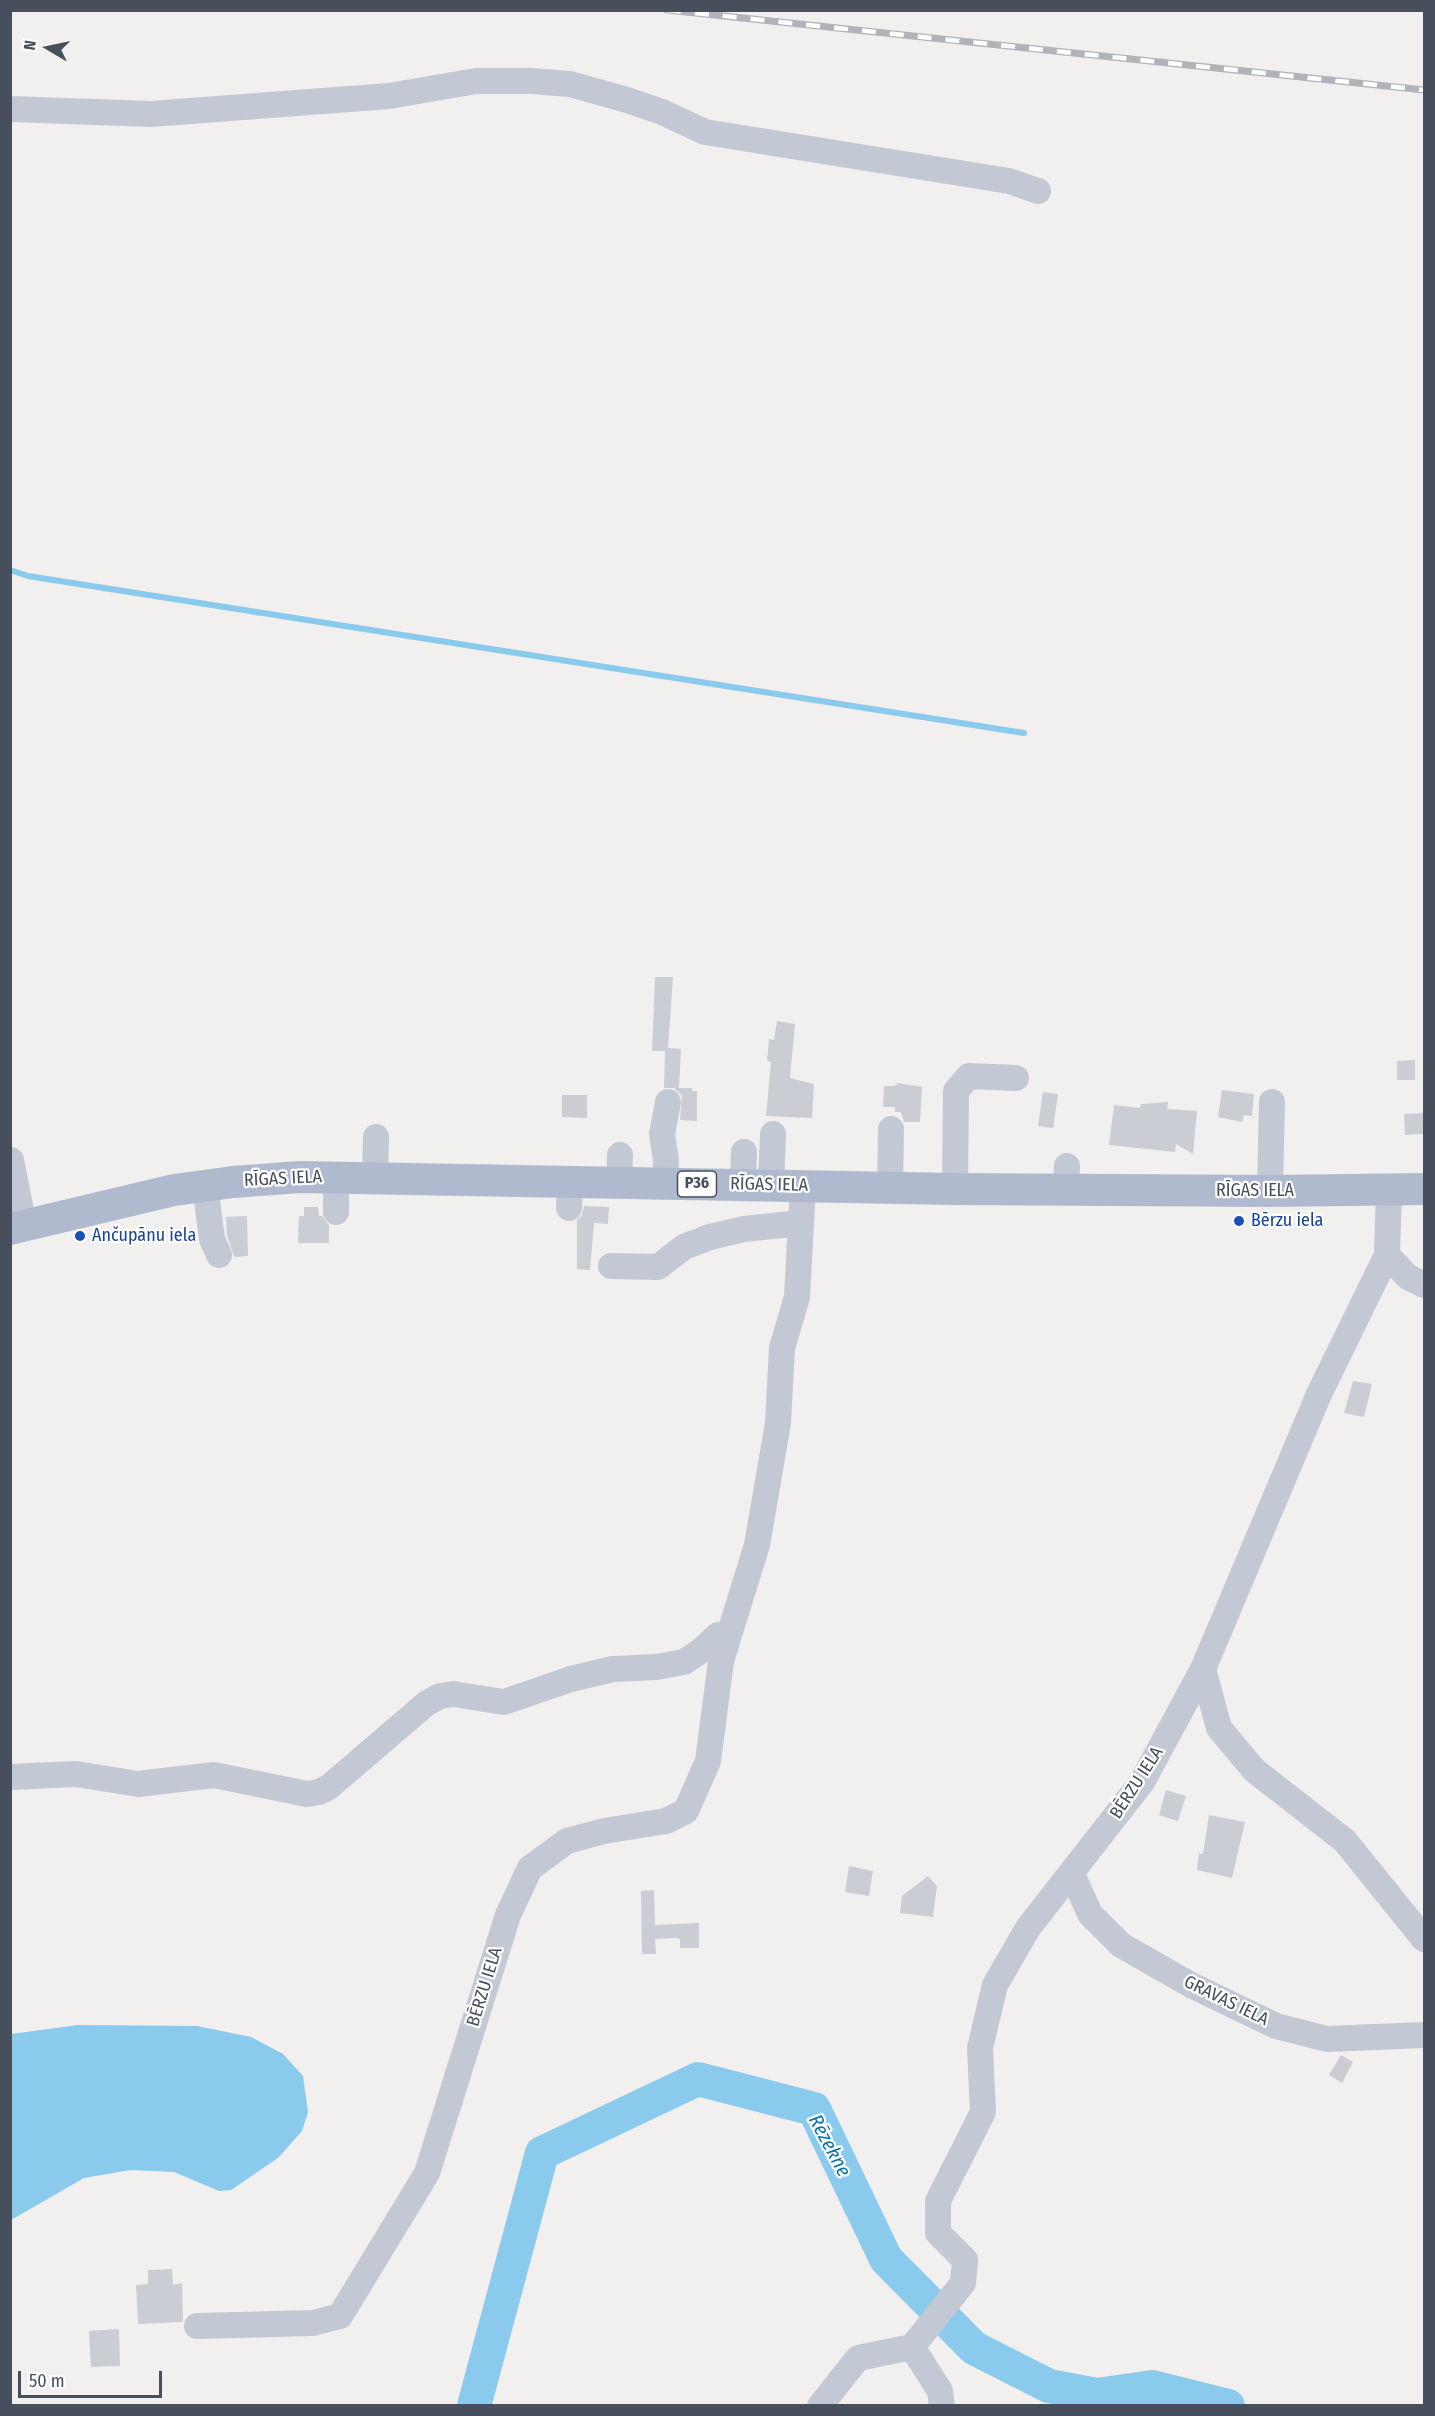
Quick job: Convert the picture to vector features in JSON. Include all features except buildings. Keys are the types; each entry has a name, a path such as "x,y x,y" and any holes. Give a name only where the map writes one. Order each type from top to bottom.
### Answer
{"main road":[{"name":"RĪGAS IELA","path":"17,1228 136,1198 205,1186 262,1179 336,1176 375,1177 570,1195 620,1169 665,1184 955,1189 1066,1178 1270,1191 1425,1189"}],"street":[{"path":"10,109 151,114 389,96 476,81 570,84 662,112 705,132 1009,182 1038,191"},
{"path":"955,1189 956,1091 969,1076 1016,1078"},
{"path":"665,1184 666,1160 662,1134 668,1102"},
{"path":"1270,1191 1272,1102"},
{"path":"890,1188 891,1129"},
{"path":"757,1185 773,1134"},
{"path":"375,1177 376,1137"},
{"path":"744,1152 757,1185"},
{"path":"11,1160 17,1228"},
{"path":"336,1176 336,1212"},
{"path":"205,1186 212,1239 219,1255"},
{"path":"10,1777 76,1774 138,1784 214,1775 307,1794 319,1792 329,1787 427,1703 440,1696 453,1694 504,1702 571,1679 613,1669 656,1667 684,1662 718,1635 729,1635 757,1545 778,1423 782,1348 797,1297 803,1186"},
{"name":"BĒRZU IELA","path":"917,2340 961,2285 966,2271 964,2260 938,2233 938,2202 982,2112 980,2048 995,1985 1028,1928 1142,1782 1203,1669 1319,1394 1388,1255 1389,1190"},
{"path":"611,1266 658,1267 684,1247 710,1237 744,1228 801,1223"},
{"path":"1388,1255 1408,1277 1425,1285"},
{"name":"BĒRZU IELA","path":"197,2326 313,2323 340,2316 427,2174 508,1916 530,1868 567,1841 604,1831 666,1821 686,1811 708,1761 721,1661 729,1635"},
{"path":"1203,1669 1219,1728 1254,1770 1345,1841 1425,1939"},
{"name":"GRAVAS IELA","path":"1072,1874 1090,1914 1121,1945 1191,1985 1276,2026 1327,2039 1425,2035"},
{"path":"820,2406 858,2358 917,2340 940,2391 942,2406"}],"water":[{"path":"78,2025 197,2026 251,2037 283,2054 303,2076 308,2112 302,2131 278,2158 231,2190 219,2191 174,2172 131,2170 84,2178 11,2220 11,2034"}],"waterway":[{"path":"10,570 28,576 1024,733"},
{"name":"Rēzekne","path":"474,2406 542,2153 698,2079 814,2109 886,2259 974,2348 1049,2386 1097,2395 1152,2387 1228,2406"}],"railway":[{"path":"667,10 1424,90"}],"place":[{"name":"Bērzu iela","path":"1239,1221"},
{"name":"Ančupānu iela","path":"80,1236"}]}
